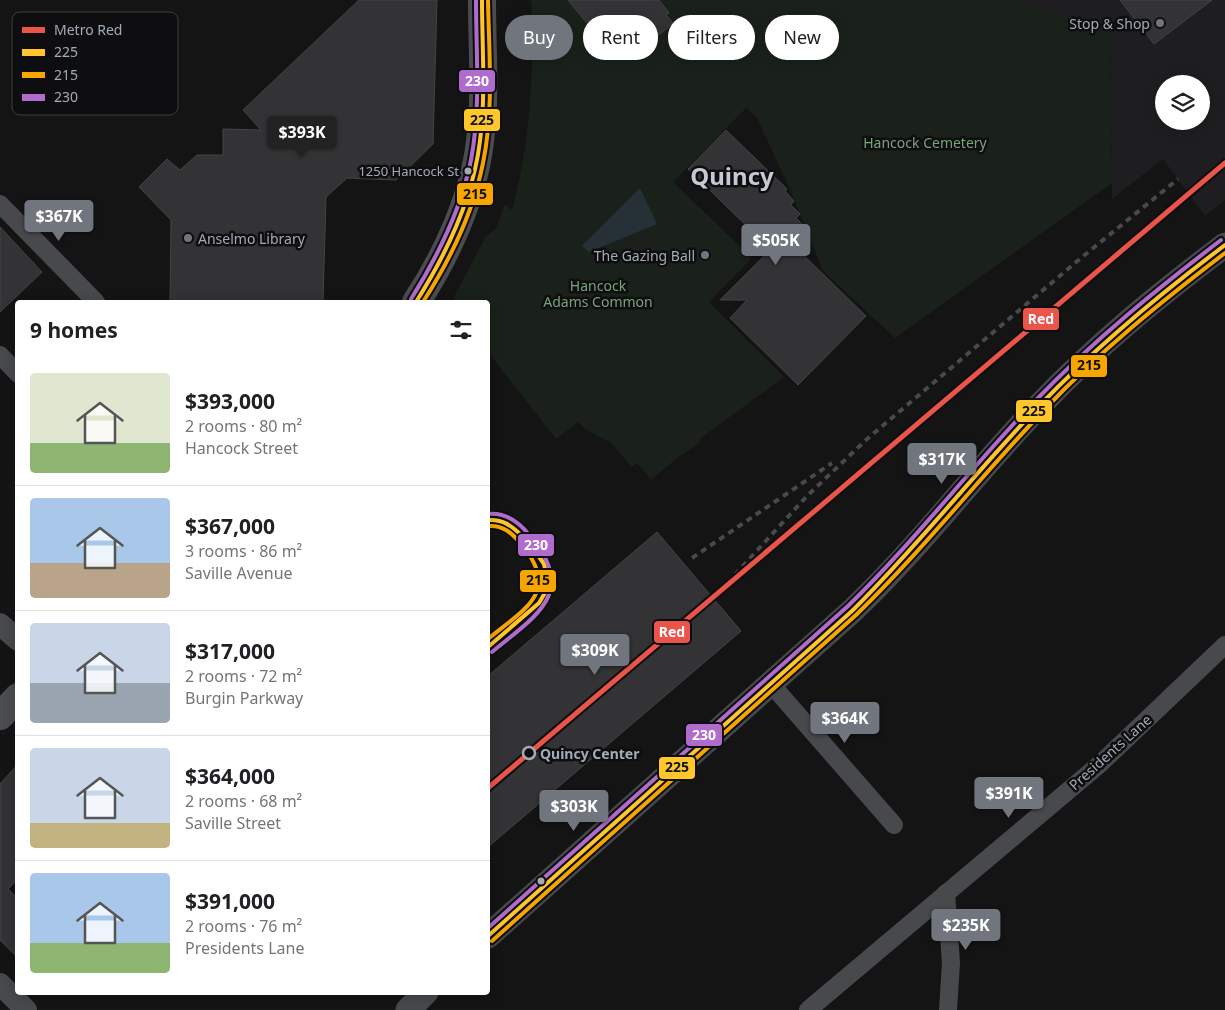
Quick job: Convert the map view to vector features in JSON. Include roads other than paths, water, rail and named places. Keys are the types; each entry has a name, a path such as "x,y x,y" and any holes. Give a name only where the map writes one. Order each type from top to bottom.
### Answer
{"main road":[{"path":"417,300 440,262 464,205 477,163 482,111 482,0"},
{"path":"490,934 882,583 1015,432 1069,376 1157,297 1225,246"},
{"path":"0,716 15,700"},
{"path":"408,1010 423,995"}],"street":[{"path":"0,204 94,300"},
{"path":"0,355 15,371"},
{"path":"0,624 15,637"},
{"name":"Presidents Lane","path":"808,1010 1101,763 1225,645"},
{"path":"771,684 894,825"},
{"path":"946,893 951,963 948,1010"},
{"path":"0,984 26,1010"}],"railway":[{"path":"720,591 807,496 867,439 1081,258 1178,179"},
{"path":"692,558 832,463"}],"metro line":[{"name":"Red","path":"490,786 1225,163"}],"place":[{"name":"Stop & Shop","path":"1160,23"},
{"name":"1250 Hancock St","path":"468,171"},
{"name":"Anselmo Library","path":"188,238"},
{"name":"The Gazing Ball","path":"705,255"},
{"name":"Quincy Center","path":"529,753"}],"district":[{"name":"Quincy","path":"732,175"}],"park label":[{"name":"Hancock Cemetery","path":"925,142"},
{"name":"Hancock Adams Common","path":"598,294"}]}
